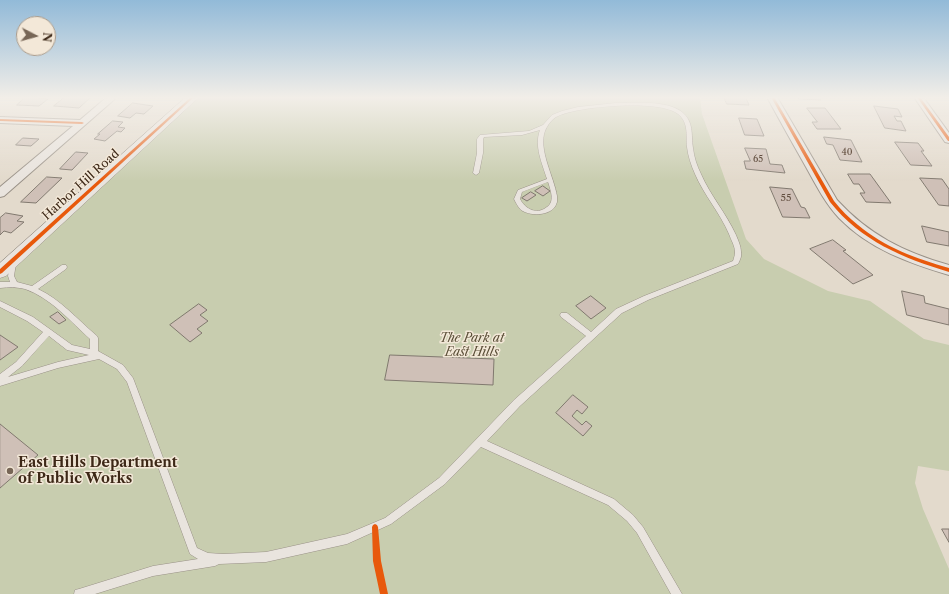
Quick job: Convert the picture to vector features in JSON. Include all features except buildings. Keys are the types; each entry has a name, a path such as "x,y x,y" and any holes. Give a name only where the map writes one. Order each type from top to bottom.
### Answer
{"street":[{"path":"0,193 80,125"},
{"name":"Harbor Hill Road","path":"0,272 162,125"},
{"path":"788,125 832,202 843,215 867,236 894,251 927,264 949,270"},
{"path":"938,125 949,140"}],"lane":[{"path":"0,304 30,319 70,348 97,354 120,367 130,380 193,551 207,558 223,559 266,557 347,539 388,521 442,481 517,403 620,311 646,298 736,262 738,252 724,220 698,176 692,159 690,147 691,135 689,125"},
{"path":"476,173 480,153 480,139 482,136 523,134 535,132 544,126"},
{"path":"544,126 540,137 549,180 555,199 552,207 546,211 535,213 521,208 517,199 520,191 549,180"},
{"path":"13,260 11,276 14,284"},
{"path":"33,289 64,267"},
{"path":"0,285 14,284 43,293 94,338 97,354"},
{"path":"564,315 591,336"},
{"path":"0,378 24,359 48,332"},
{"path":"0,383 97,354"},
{"path":"480,442 611,502 627,514 640,530 677,594"},
{"path":"78,594 154,571 223,559"}],"green space":[{"name":"The Park at East Hills","path":"162,125 706,125 746,239 764,259 828,291 870,301 924,339 949,345 949,471 918,466 915,483 923,509 949,569 949,594 0,594 0,271"}],"cycle path":[{"path":"0,272 162,125"},
{"path":"788,125 832,202 844,216 857,227 885,246 900,253 949,270"},
{"path":"938,125 949,140"},
{"path":"375,527 377,561 384,594"}],"place":[{"name":"East Hills Department of Public Works","path":"10,471"}]}
